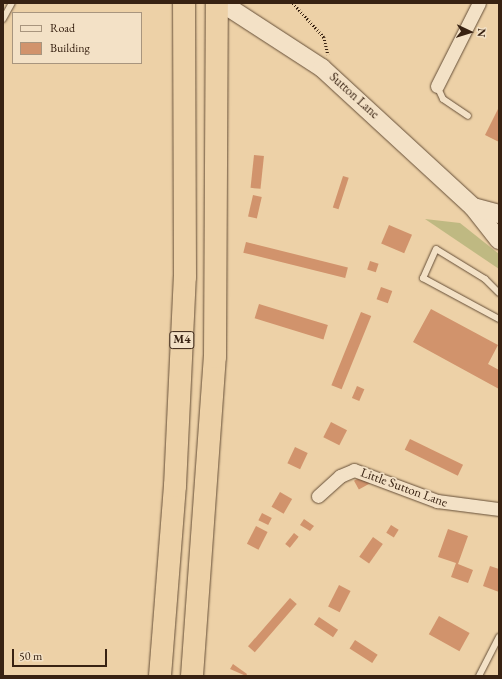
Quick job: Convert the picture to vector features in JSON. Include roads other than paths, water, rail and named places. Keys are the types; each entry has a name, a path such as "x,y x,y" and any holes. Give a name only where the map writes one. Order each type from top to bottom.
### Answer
{"highway":[{"name":"M4","path":"160,676 175,486 185,277 184,3"},
{"path":"192,676 215,357 217,3"},
{"path":"218,27 221,3"}],"street":[{"name":"Sutton Lane","path":"221,3 322,68 473,207 499,240"},
{"path":"437,86 479,3"},
{"name":"Sutton Lane","path":"473,207 499,214"},
{"name":"Little Sutton Lane","path":"318,496 340,476 354,470 437,501 499,509"}],"lane":[{"path":"3,19 12,3"},
{"path":"437,86 443,99 468,116"},
{"path":"499,293 485,279 436,248 424,278 499,319"},
{"path":"479,676 499,637"}]}
